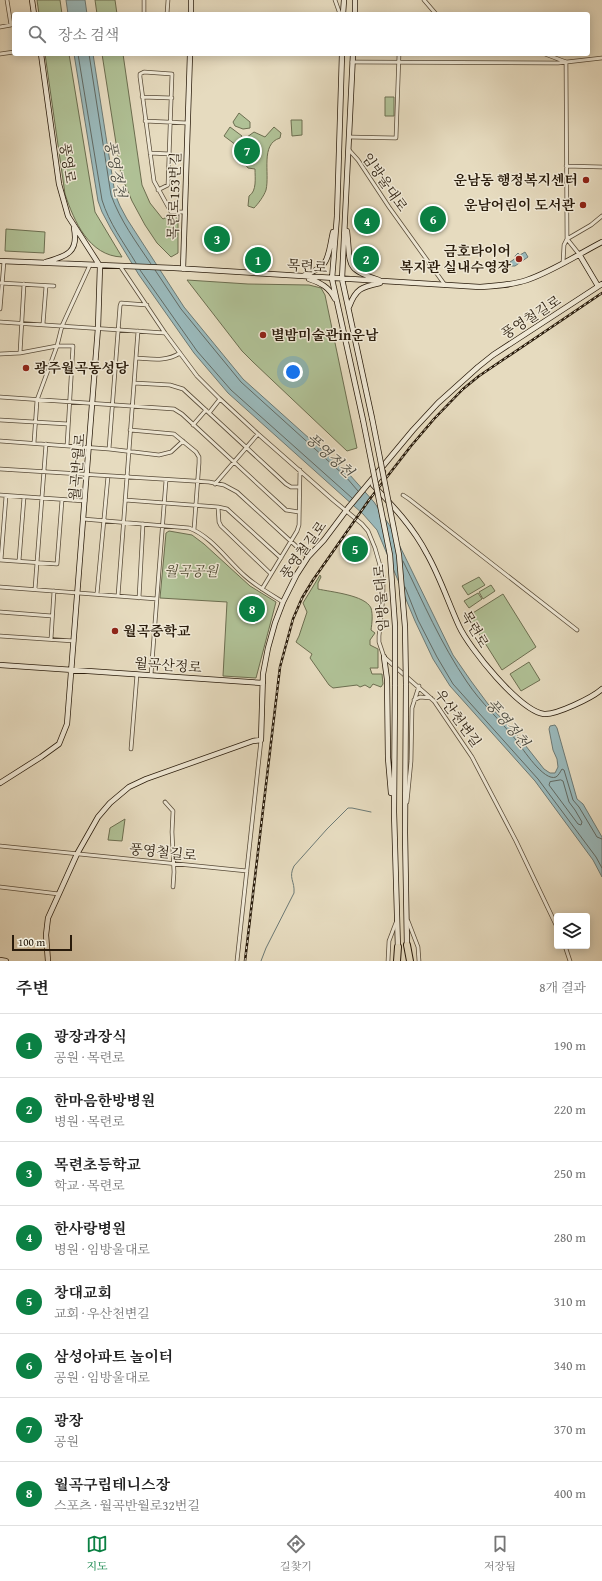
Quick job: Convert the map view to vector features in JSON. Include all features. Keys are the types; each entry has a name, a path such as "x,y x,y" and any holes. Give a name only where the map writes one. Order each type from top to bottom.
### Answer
{"highway":[{"path":"407,945 408,961"},
{"path":"398,947 398,961"}],"main road":[{"path":"32,0 34,12"},
{"path":"191,12 192,0"},
{"path":"343,12 344,0"},
{"path":"354,12 355,0"},
{"name":"풍영로","path":"40,56 63,202 73,224 100,266"},
{"name":"목련로153번길","path":"183,269 190,56"},
{"name":"임방울대로","path":"342,56 337,216 332,279 363,420 390,555 395,626 394,812 398,947"},
{"name":"임방울대로","path":"353,56 342,279 372,418 399,555 405,627 405,830"},
{"path":"301,276 319,269 326,262 337,216 345,217 352,266 363,275 386,282"},
{"path":"41,263 64,256 70,252 75,243 73,224"},
{"name":"목련로","path":"2,261 174,268 480,287 516,283 538,276 602,242"},
{"name":"풍영철길로","path":"261,740 263,683 268,648 283,602 297,574 308,557 324,540 347,509 389,463 390,459 438,403 478,367 494,355 600,285 579,254"},
{"name":"월곡반월로","path":"72,669 93,403 100,266"},
{"path":"301,276 320,283 328,288 338,308"},
{"path":"349,309 354,294 359,289 386,282"},
{"name":"목련로","path":"372,483 397,510 415,533 430,558 465,638 495,675 521,701 533,710 544,714 549,714 581,702 602,689"},
{"path":"384,657 387,686 388,758 394,812"},
{"name":"월곡산정로","path":"0,665 263,683"},
{"path":"0,783 41,758 59,744 67,724 72,669"},
{"path":"48,961 47,923 52,909 77,854 98,818 110,803 129,787 146,779 253,741 261,740"},
{"path":"405,830 407,945"},
{"path":"0,960 6,961"}],"street":[{"path":"0,27 11,26 7,0"},
{"path":"144,0 144,12"},
{"path":"167,12 168,0"},
{"path":"335,0 339,12"},
{"path":"424,0 434,12"},
{"path":"0,54 12,52"},
{"path":"349,136 396,138 399,56"},
{"path":"550,56 566,62"},
{"path":"352,62 566,62 602,58"},
{"path":"564,263 564,245 566,239 566,62"},
{"name":"목련로153번길","path":"142,97 140,74 144,72 172,74 168,185 158,190"},
{"path":"172,98 142,97 154,181 171,212 184,212"},
{"path":"146,121 187,122"},
{"name":"임방울대로","path":"349,150 358,160 445,286"},
{"path":"150,153 170,154"},
{"path":"566,166 602,167"},
{"path":"566,239 591,225 602,216"},
{"path":"566,239 579,254"},
{"path":"0,309 2,261"},
{"path":"34,443 38,400 57,346 62,326 90,265"},
{"path":"122,267 165,333 197,376 258,434 347,509 368,531 379,560 383,582 380,642 384,657"},
{"path":"1,283 54,286"},
{"path":"20,353 24,284"},
{"path":"43,324 46,286"},
{"path":"109,449 121,303 147,305"},
{"path":"0,322 165,333"},
{"path":"118,596 138,331"},
{"path":"0,354 20,353 57,346 73,346 67,446"},
{"path":"136,358 165,359 171,358 180,353"},
{"path":"134,383 176,386 182,389 286,484 291,487 300,487"},
{"path":"0,397 174,409 182,414 286,510 299,512"},
{"path":"193,425 209,413 220,399"},
{"path":"0,420 68,424"},
{"path":"130,430 174,434 199,457 194,530"},
{"path":"215,484 258,434"},
{"path":"0,441 109,449 163,455 174,450 183,441"},
{"path":"35,589 46,444"},
{"path":"0,469 198,482 232,488 308,557"},
{"path":"262,589 299,525 300,470"},
{"path":"97,594 108,476"},
{"path":"151,675 166,480"},
{"path":"0,495 85,501"},
{"path":"402,495 409,498 577,630"},
{"path":"6,496 0,560 57,564 62,500"},
{"path":"19,561 24,497"},
{"path":"125,500 218,507 227,509 281,558"},
{"path":"218,507 219,522 221,526 272,574"},
{"path":"84,519 189,528 194,530 217,548 246,577 283,602"},
{"path":"139,598 143,524"},
{"path":"0,587 157,599"},
{"path":"51,639 54,591"},
{"path":"0,612 52,616"},
{"path":"0,636 74,641"},
{"name":"우산천변길","path":"384,657 432,698 472,757 516,841 554,921"},
{"path":"131,749 137,674"},
{"path":"405,830 411,761 412,708 419,686"},
{"path":"414,700 420,697 432,698"},
{"path":"237,961 261,740"},
{"path":"165,802 173,811 173,886"},
{"name":"풍영철길로","path":"0,846 247,871"},
{"path":"0,888 59,894"},
{"path":"407,918 418,947 419,961"},
{"path":"388,961 389,941 397,919"},
{"path":"566,949 570,961"}],"green space":[{"path":"37,0 60,0 62,12 39,12"},
{"path":"95,0 115,0 117,12 97,12"},
{"path":"45,56 69,56 95,212 122,257 110,255 100,251 92,244 78,226 65,194"},
{"path":"102,56 123,56 142,185 150,203 163,219 169,216 175,216 178,219 178,253 171,257 157,243 132,201 121,175"},
{"path":"385,97 394,97 394,116 385,116"},
{"path":"239,113 250,122 250,128 243,129 235,126 233,122"},
{"path":"291,120 302,120 302,135 292,136"},
{"path":"230,127 242,136 236,145 224,136"},
{"path":"274,127 281,133 280,138 274,141 270,146 267,160 266,190 261,200 254,208 248,206 249,196 252,194 254,188 255,169 248,168 244,163 243,140 254,132 265,137"},
{"path":"6,229 45,232 44,253 5,251"},
{"path":"253,252 262,258 264,267 256,267 252,262"},
{"path":"187,280 248,284 309,285 321,288 325,295 357,448 347,451 253,362 242,351"},
{"name":"월곡공원","path":"169,531 192,535 250,586 276,602 256,678 223,676 227,602 160,598 166,533"},
{"path":"320,575 321,577 318,583 318,589 355,597 368,604 371,608 371,630 375,633 370,640 370,645 378,649 378,668 370,668 372,674 382,674 383,684 381,687 373,684 370,688 365,685 360,687 357,685 333,688 329,685 310,658 312,654 296,642 307,612 303,603"},
{"path":"479,577 485,585 468,595 462,586"},
{"path":"491,585 495,591 483,599 479,592"},
{"path":"478,593 482,599 469,608 464,601"},
{"path":"503,594 536,647 502,670 468,616"},
{"path":"529,662 540,680 521,691 510,674"},
{"path":"125,819 122,841 108,840 110,828"}],"water":[{"path":"66,0 85,0 87,12 68,12"},
{"path":"74,56 93,56 115,194 127,219 184,307 243,379 349,474 374,502 390,526 453,655 488,704 518,736 544,769 550,773 555,773 558,767 549,729 550,726 555,725 577,799 583,804 602,837 602,877 593,860 535,781 450,686 433,659 415,621 377,530 363,514 228,393 194,353 139,275 111,229 98,201"},
{"name":"금호타이어 복지관 실내수영장","path":"525,252 528,257 515,266 510,266 510,262 516,258 515,256 518,253 520,255"}],"waterway":[{"path":"261,961 294,893 292,877 292,870 294,866 348,808 371,812"}],"railway":[{"path":"245,961 280,667 293,619 302,598 369,500 411,446 434,419 463,389 479,376 602,293"}],"place":[{"name":"광장","path":"247,151"},
{"name":"운남동 행정복지센터","path":"586,180"},
{"name":"운남어린이 도서관","path":"583,205"},
{"name":"삼성아파트 놀이터","path":"433,219"},
{"name":"한사랑병원","path":"367,221"},
{"name":"목련초등학교","path":"217,239"},
{"name":"한마음한방병원","path":"366,259"},
{"name":"금호타이어 복지관 실내수영장","path":"519,259"},
{"name":"광장과장식","path":"258,260"},
{"name":"별밤미술관in운남","path":"263,335"},
{"name":"광주월곡동성당","path":"26,368"},
{"name":"창대교회","path":"355,549"},
{"name":"월곡구립테니스장","path":"252,609"},
{"name":"월곡중학교","path":"115,631"}],"water label":[{"name":"풍영정천","path":"116,169"},
{"name":"풍영정천","path":"330,455"},
{"name":"풍영정천","path":"508,723"}]}
